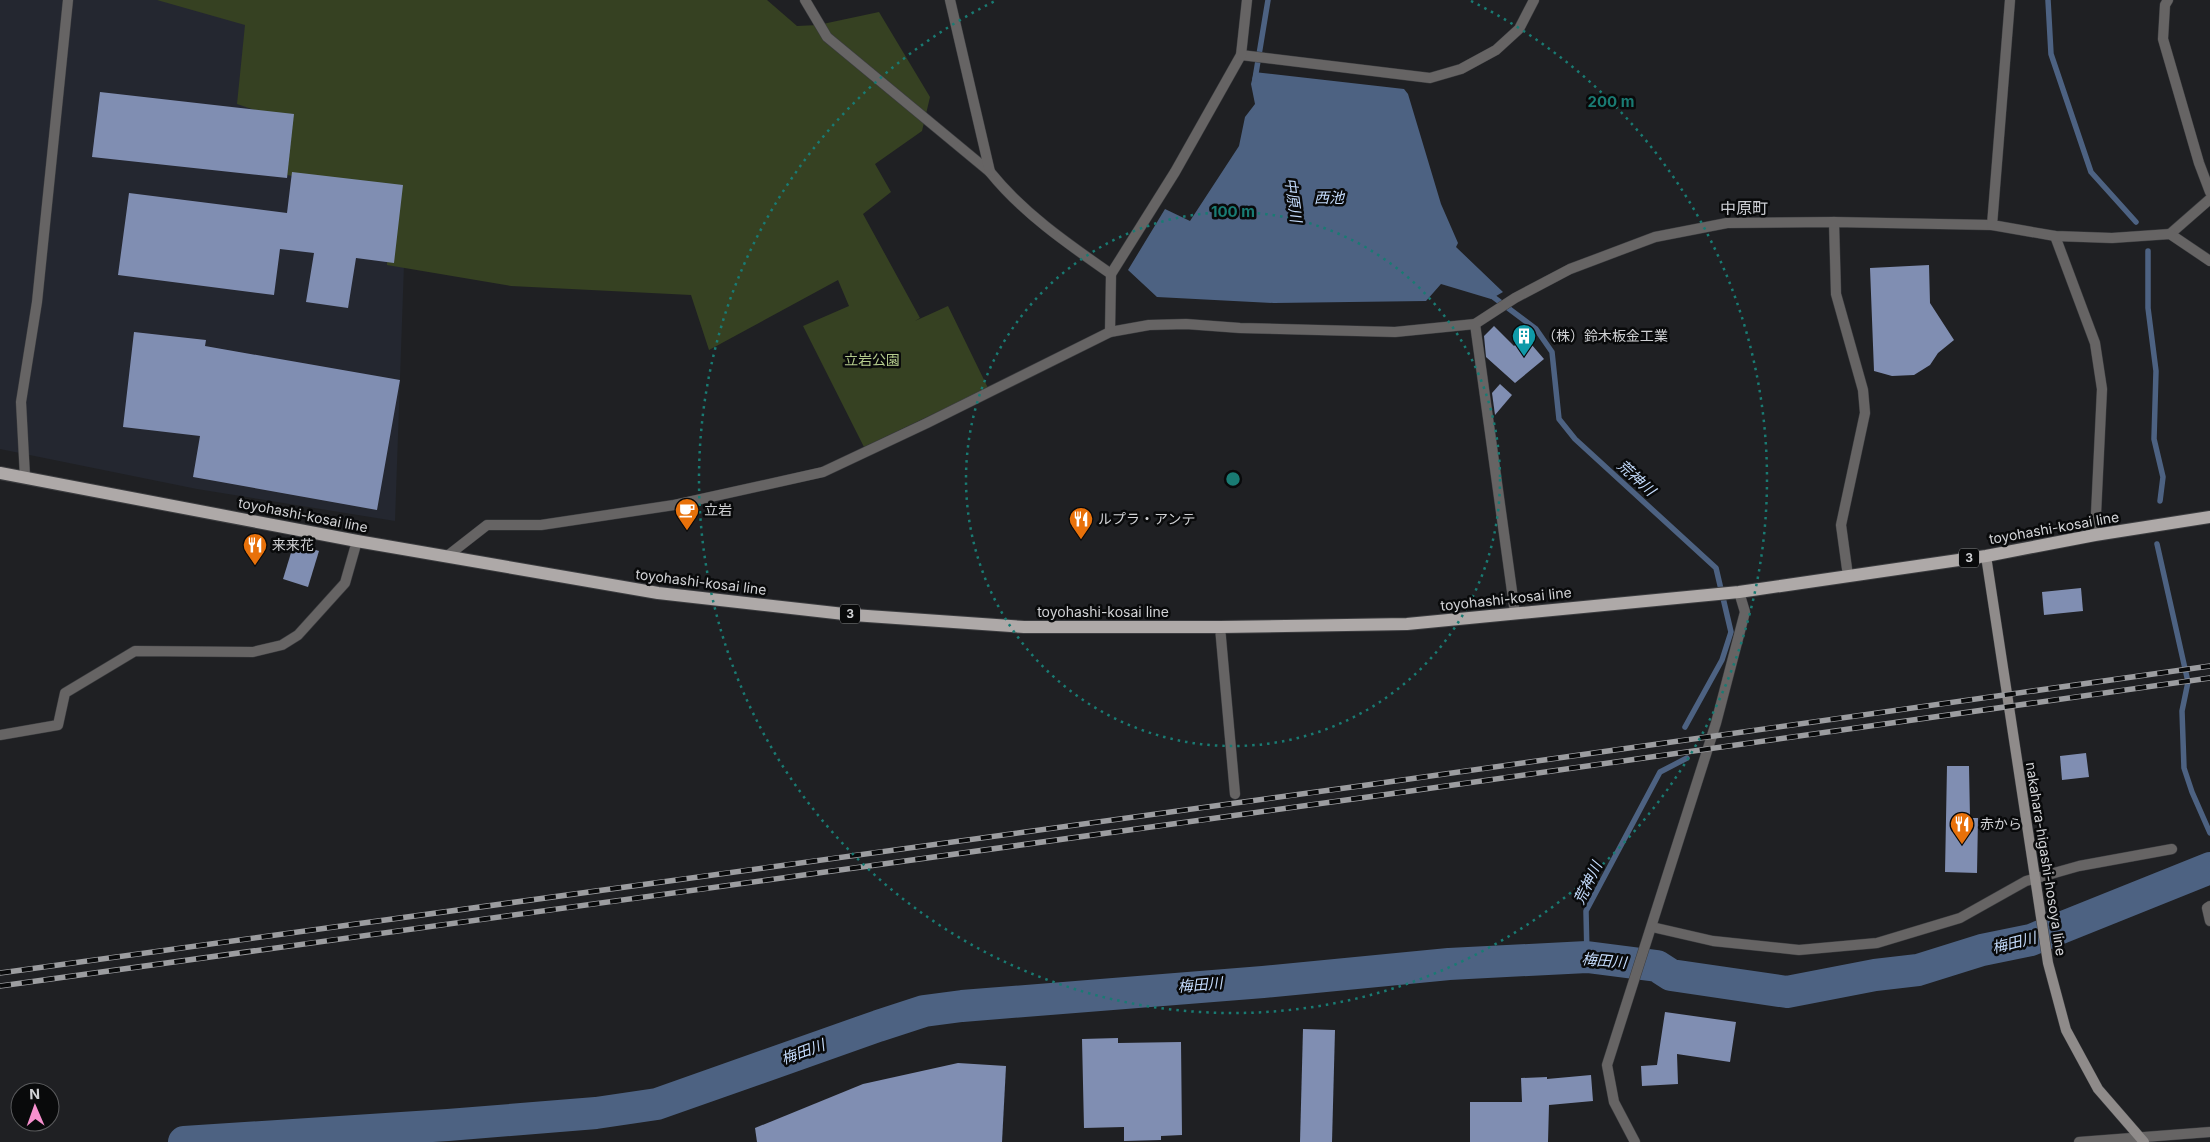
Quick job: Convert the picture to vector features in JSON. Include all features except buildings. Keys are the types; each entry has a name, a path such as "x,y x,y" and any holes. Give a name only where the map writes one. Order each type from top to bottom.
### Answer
{"main road":[{"name":"toyohashi-kosai line","path":"0,473 357,541 658,593 853,615 1024,627 1220,627 1407,624 1733,592 1986,556 2095,535 2210,517"},
{"name":"nakahara-higashi-hosoya line","path":"1986,556 2048,963 2066,1030 2098,1090 2141,1140"}],"street":[{"path":"25,477 21,402 37,302 68,0"},
{"path":"805,0 827,37 990,172 1008,195 1082,254 1111,274"},
{"path":"950,0 990,172"},
{"path":"1110,332 1111,274 1175,172 1244,56 1247,0"},
{"path":"1244,56 1430,78 1461,69 1496,50 1519,29 1534,0"},
{"path":"1992,225 2010,0"},
{"path":"2168,0 2165,5 2163,39 2199,163 2210,192"},
{"path":"446,556 487,525 541,525 674,505 823,472 927,423 1110,332 1149,325 1186,324 1240,328 1396,332 1475,324 1515,298 1570,269 1655,236 1727,223 1834,222 1992,225 2055,236 2112,238 2170,234 2210,199"},
{"path":"1834,222 1836,294 1863,390 1865,413 1841,525 1848,576"},
{"path":"2170,234 2210,261"},
{"path":"2055,236 2095,344 2102,389 2095,535"},
{"path":"1475,324 1515,613"},
{"path":"0,734 58,725 64,693 135,651 253,652 282,645 298,635 345,583 357,541"},
{"path":"1635,1142 1614,1102 1607,1065 1716,723 1745,612 1733,592"},
{"path":"1220,627 1235,794"},
{"path":"1650,932 1799,950 1877,943 1960,918 2026,881 2036,883 2079,866 2172,849"},
{"path":"2210,906 2207,908 2210,921"},
{"path":"2078,1142 2141,1140 2210,1132"}],"shaded area":[{"path":"0,0 219,0 407,179 395,521 197,489 0,449"}],"green space":[{"name":"立岩公園","path":"157,0 767,0 797,26 818,25 879,12 930,97 922,131 875,164 891,192 863,214 920,318 915,321 948,306 988,388 864,447 803,326 849,306 838,280 709,350 691,295 511,286 387,265 389,192 287,175 290,122 237,104 245,25"}],"water":[{"name":"西池","path":"1254,72 1404,89 1408,94 1441,204 1458,243 1456,247 1503,292 1491,299 1441,284 1426,301 1274,303 1157,297 1128,270 1165,209 1190,221 1239,146 1245,117 1255,104 1251,84"}],"waterway":[{"name":"中原川","path":"1255,79 1268,0"},
{"path":"2048,0 2051,54 2091,172 2136,222"},
{"path":"2148,251 2148,308 2156,371 2154,439 2163,477 2160,501"},
{"name":"荒神川","path":"1488,293 1536,329 1552,352 1559,419 1575,439 1716,568 1731,632 1722,660 1685,727"},
{"path":"2157,544 2188,682 2182,711 2184,768 2210,833"},
{"name":"荒神川","path":"1587,957 1586,911 1660,772 1687,758"},
{"name":"梅田川","path":"184,1142 448,1125 596,1113 657,1104 924,1011 962,1006 1263,982 1449,964 1587,957 1657,966 1671,975 1787,992 1875,975 1918,970 1982,950 2031,940 2210,868"}],"railway":[{"path":"0,973 1367,785 2210,666"},
{"path":"0,986 1368,797 2210,678"}],"place":[{"name":"（株）鈴木板金工業","path":"1524,357"},
{"name":"立岩","path":"687,531"},
{"name":"ルプラ・アンテ","path":"1081,540"},
{"name":"来来花","path":"255,566"},
{"name":"赤から","path":"1962,845"}],"district":[{"name":"中原町","path":"1744,208"}]}
